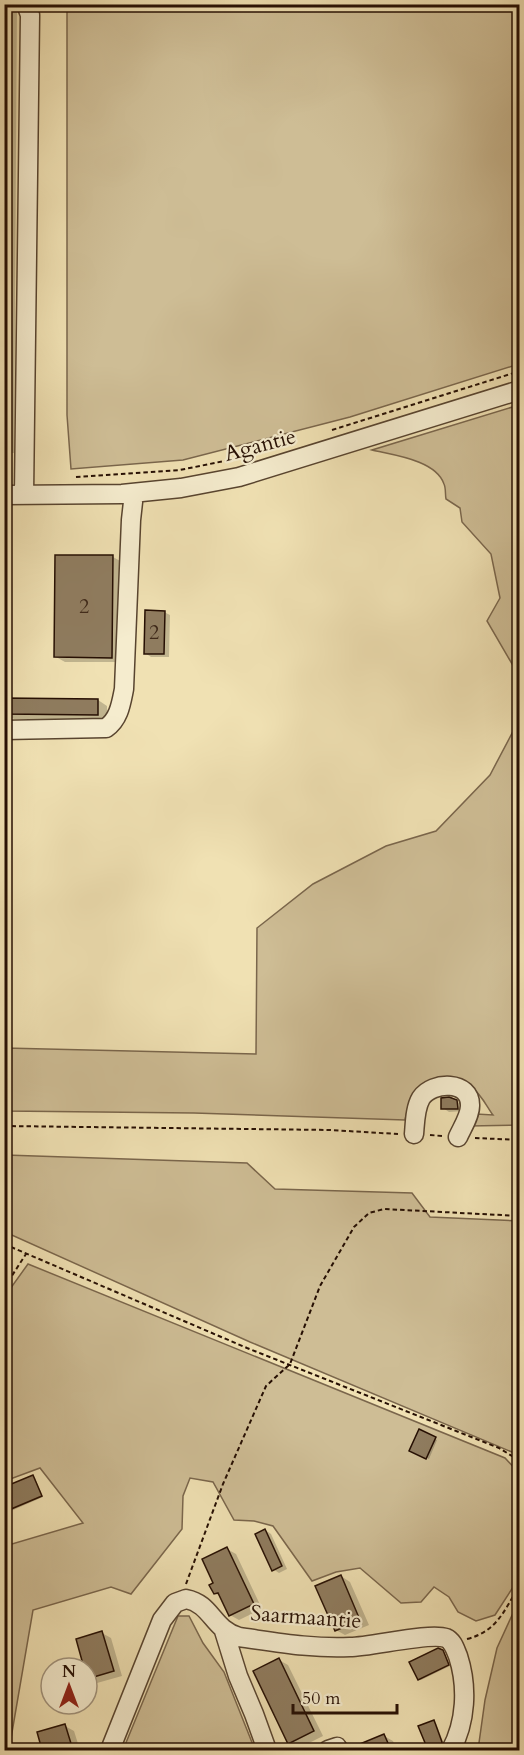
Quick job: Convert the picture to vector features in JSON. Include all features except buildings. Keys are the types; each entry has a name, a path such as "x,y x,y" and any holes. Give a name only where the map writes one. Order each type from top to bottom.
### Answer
{"street":[{"path":"24,495 30,15 26,4"},
{"name":"Agantie","path":"4,495 134,493 181,488 239,477 519,390"},
{"path":"4,730 106,728 113,723 120,710 124,689 134,493"},
{"path":"414,1134 417,1109 422,1097 434,1088 449,1086 461,1088 470,1101 469,1112 459,1137"},
{"path":"110,1750 162,1620 172,1606 180,1601 192,1600 202,1605 224,1631 238,1676 267,1750"},
{"name":"Saarmaantie","path":"224,1631 239,1637 333,1647 369,1646 432,1637 444,1637 453,1643"},
{"path":"451,1750 459,1731 464,1705 463,1675 453,1643"},
{"path":"328,1750 337,1747 339,1750"}],"path":[{"path":"328,431 519,370"},
{"path":"71,477 180,470 239,458 283,445"},
{"path":"4,1126 330,1130 519,1140"},
{"path":"180,1601 223,1484 266,1386 290,1364 320,1286 354,1227 369,1213 384,1209 519,1216"},
{"path":"4,1244 237,1344 499,1448 519,1461"},
{"path":"4,1288 26,1254"},
{"path":"453,1643 473,1638 495,1625 519,1585"}],"shaded area":[{"path":"67,5 519,5 519,364 350,417 183,460 71,469 67,415"},
{"path":"519,405 520,656 515,669 487,621 500,598 491,554 462,522 460,508 446,499 444,484 432,469 413,460 372,450"},
{"path":"519,720 519,1125 470,1126 476,1114 493,1115 476,1091 465,1084 448,1080 431,1082 417,1090 410,1099 405,1120 194,1113 5,1111 5,1048 256,1054 257,928 313,884 386,846 436,831 490,775"},
{"path":"5,1155 247,1163 275,1189 412,1193 430,1217 519,1221 519,1455 250,1342 5,1232"},
{"path":"28,1264 505,1458 519,1473 519,1578 495,1615 476,1621 458,1612 449,1597 434,1587 421,1602 401,1603 360,1568 336,1572 312,1581 273,1526 254,1521 234,1520 213,1482 190,1478 183,1496 182,1529 131,1594 111,1587 33,1610 9,1750 5,1750 5,1546 83,1523 40,1468 5,1481 5,1296"},
{"path":"519,1600 519,1750 478,1750 485,1700 497,1648"},
{"path":"178,1616 189,1616 203,1643 224,1672 255,1750 123,1750"}]}
